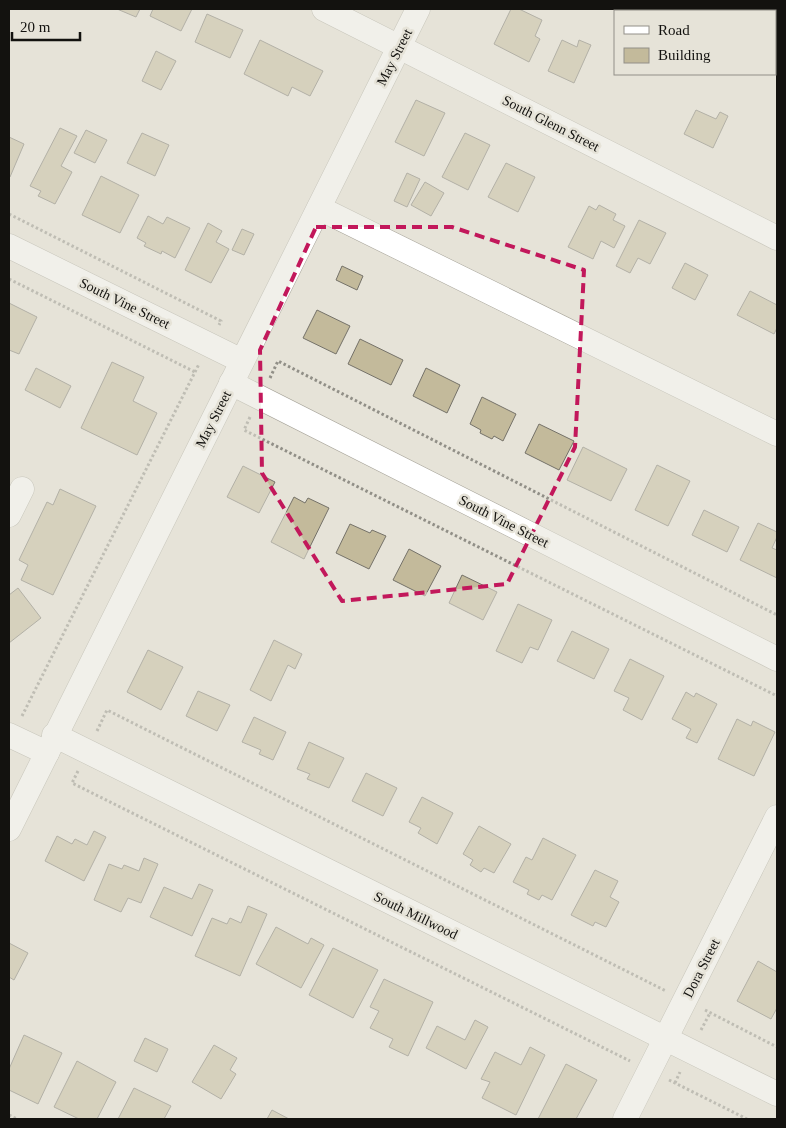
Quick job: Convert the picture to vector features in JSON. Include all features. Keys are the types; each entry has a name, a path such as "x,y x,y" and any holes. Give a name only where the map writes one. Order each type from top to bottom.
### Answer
{"street":[{"name":"South Glenn Street","path":"324,9 777,238"},
{"name":"May Street","path":"9,830 230,383 418,9"},
{"path":"318,208 777,434"},
{"name":"South Vine Street","path":"9,246 242,361"},
{"name":"South Vine Street","path":"230,383 777,659"},
{"path":"9,514 22,489"},
{"name":"South Millwood","path":"10,736 87,752 777,1094"},
{"name":"Dora Street","path":"625,1119 777,817"}],"path":[{"path":"9,214 221,321 10,736"},
{"path":"9,279 195,372"},
{"path":"747,1119 72,783 106,710 777,1047"},
{"path":"9,1115 16,1119"}],"highlighted area":[{"path":"316,227 452,227 584,270 575,447 507,584 342,601 262,473 260,350"}],"building":[{"path":"117,9 140,9 136,17"},
{"path":"153,9 192,9 181,31 150,16"},
{"path":"511,9 519,9 542,20 535,36 540,39 529,62 494,44"},
{"path":"207,14 243,30 230,58 195,42"},
{"path":"260,40 323,71 310,96 292,87 288,96 244,74"},
{"path":"562,40 577,47 579,40 591,45 574,83 548,71"},
{"path":"156,51 176,61 161,90 142,81"},
{"path":"416,100 445,113 424,156 395,142"},
{"path":"696,110 716,119 720,112 728,116 713,148 684,134"},
{"path":"60,128 77,136 61,166 72,172 55,204 38,196 41,191 30,186"},
{"path":"86,130 107,140 95,163 74,153"},
{"path":"142,133 169,145 155,176 127,163"},
{"path":"465,133 490,145 468,190 442,177"},
{"path":"9,137 24,144 10,177 9,176"},
{"path":"506,163 535,177 518,212 488,197"},
{"path":"407,173 420,179 407,207 394,201"},
{"path":"101,176 139,195 120,233 82,215"},
{"path":"425,182 444,193 431,216 411,205"},
{"path":"599,205 616,214 613,220 625,226 614,248 601,241 593,259 568,247 589,206 596,210"},
{"path":"148,216 163,224 167,217 190,228 175,258 162,251 161,254 144,246 146,243 137,238"},
{"path":"639,220 666,233 650,264 638,258 630,273 616,266"},
{"path":"208,223 222,231 216,242 229,249 211,283 185,270"},
{"path":"242,229 254,234 244,255 232,250"},
{"path":"685,263 708,275 695,300 672,288"},
{"path":"342,266 363,276 357,290 336,280"},
{"path":"750,291 777,305 777,328 774,334 737,315"},
{"path":"9,303 37,317 19,354 9,350"},
{"path":"317,310 350,326 336,354 303,338"},
{"path":"360,339 403,360 391,385 348,364"},
{"path":"112,362 144,377 133,401 157,413 137,455 81,428"},
{"path":"36,368 71,386 60,408 25,390"},
{"path":"426,368 460,385 447,413 413,396"},
{"path":"482,397 516,414 503,441 494,436 492,439 480,433 481,430 470,424"},
{"path":"539,424 574,441 559,470 525,453"},
{"path":"583,447 627,469 611,501 567,480"},
{"path":"657,465 690,481 668,526 635,510"},
{"path":"243,466 275,482 259,513 227,497"},
{"path":"60,489 96,506 53,595 21,580 28,565 19,560 47,502 53,505"},
{"path":"294,497 305,503 308,498 329,508 304,559 271,542"},
{"path":"704,510 739,527 727,552 692,535"},
{"path":"758,523 777,532 772,548 777,550 777,578 740,560"},
{"path":"350,524 370,533 372,530 386,536 369,569 336,553"},
{"path":"409,549 441,566 425,596 393,580"},
{"path":"462,575 497,592 483,620 449,603"},
{"path":"18,588 41,618 9,643 9,595"},
{"path":"518,604 552,620 538,650 530,647 522,663 496,651"},
{"path":"572,631 609,649 594,679 557,661"},
{"path":"274,640 302,654 295,669 288,665 271,701 250,690"},
{"path":"148,650 183,667 161,710 127,692"},
{"path":"630,659 664,676 642,720 623,710 629,698 614,691"},
{"path":"198,691 230,705 217,731 186,716"},
{"path":"686,692 694,697 696,693 717,704 697,743 686,738 691,729 672,719"},
{"path":"254,717 286,732 273,760 259,754 261,750 242,742"},
{"path":"737,719 751,726 753,721 775,732 754,776 718,759"},
{"path":"309,742 344,758 329,788 307,779 310,774 297,769"},
{"path":"366,773 397,788 383,816 352,801"},
{"path":"422,797 453,813 437,844 418,833 421,828 409,822"},
{"path":"479,826 511,844 494,873 484,868 481,872 470,865 473,860 463,854"},
{"path":"94,831 106,837 84,881 45,861 57,836 72,844 75,839 87,845"},
{"path":"543,838 576,855 552,900 542,895 539,900 527,894 529,890 513,882 526,857 532,860"},
{"path":"144,858 158,864 141,903 128,898 121,912 94,900 109,864 122,869 124,865 139,871"},
{"path":"595,870 618,881 610,897 619,902 606,927 595,922 593,926 571,915"},
{"path":"199,884 213,890 192,936 150,917 164,887 192,899"},
{"path":"248,906 267,914 240,976 195,956 212,918 227,924 230,918 241,923"},
{"path":"276,927 308,944 311,938 324,945 301,988 256,964"},
{"path":"9,943 28,953 14,980 9,977"},
{"path":"333,948 378,970 353,1018 309,995"},
{"path":"758,961 777,972 777,1008 771,1019 737,1001"},
{"path":"384,979 433,1002 408,1056 389,1047 393,1039 370,1028 379,1011 370,1007"},
{"path":"475,1020 488,1027 466,1069 426,1048 437,1026 465,1040"},
{"path":"24,1035 62,1053 38,1104 9,1090 9,1069"},
{"path":"145,1038 168,1049 157,1072 134,1061"},
{"path":"214,1045 237,1058 230,1070 236,1074 221,1099 192,1082"},
{"path":"530,1047 545,1055 516,1115 482,1098 490,1082 481,1079 495,1052 521,1065"},
{"path":"77,1061 116,1082 97,1119 79,1119 54,1107"},
{"path":"566,1064 597,1080 576,1119 538,1119"},
{"path":"134,1088 171,1106 164,1119 118,1119"},
{"path":"272,1110 289,1119 267,1119"}]}
